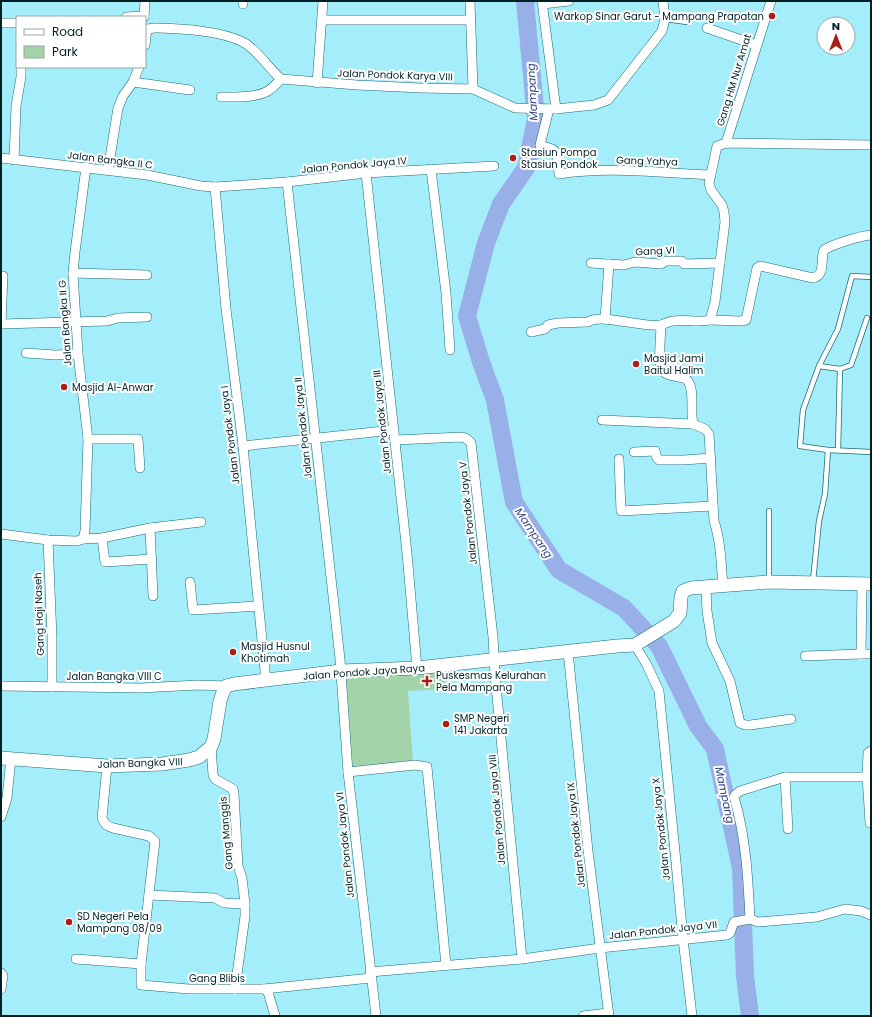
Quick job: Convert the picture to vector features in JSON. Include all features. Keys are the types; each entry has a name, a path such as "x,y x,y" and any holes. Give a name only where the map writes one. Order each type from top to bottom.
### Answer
{"street":[{"path":"144,16 145,1"},
{"path":"317,83 323,1"},
{"path":"470,1 473,89 515,108 533,109 594,105 608,100 662,31 665,20 663,1"},
{"path":"550,109 542,3 569,1"},
{"name":"Gang HM Nur Amat","path":"726,142 770,1"},
{"path":"322,20 470,20"},
{"path":"1,23 16,22"},
{"path":"146,25 155,28 212,33 244,43 281,79 274,87 266,92 252,95 221,97"},
{"path":"707,28 756,45"},
{"path":"14,160 16,106 21,68"},
{"path":"108,170 118,108 123,96 133,82 139,68"},
{"name":"Jalan Pondok Karya VIII","path":"281,79 317,83 473,89"},
{"path":"133,82 190,90"},
{"name":"Gang Yahya","path":"550,109 540,144 557,153 559,174 576,171 640,171 711,175"},
{"path":"710,320 715,302 725,222 722,205 711,190 709,183 717,146 726,142 871,145"},
{"name":"Jalan Bangka II C","path":"1,158 147,175 201,186 215,187"},
{"name":"Jalan Pondok Jaya IV","path":"215,187 287,182 366,173 494,166"},
{"name":"Jalan Bangka II G","path":"83,539 85,531 88,439 75,322 73,273 86,167"},
{"path":"431,169 446,293 450,350"},
{"name":"Jalan Pondok Jaya III","path":"366,173 407,553 417,668"},
{"name":"Jalan Pondok Jaya II","path":"287,182 341,671"},
{"name":"Jalan Pondok Jaya I","path":"215,187 226,309 243,446 266,680"},
{"path":"531,332 545,330 548,325 558,323 588,322 592,319 661,325 673,321 746,320 757,268 760,266 812,278 821,273 823,253 826,248 865,235 871,235"},
{"name":"Gang VI","path":"591,263 624,265 640,262 661,264 666,261 682,261 684,264 720,263"},
{"path":"605,319 609,264"},
{"path":"73,273 147,275"},
{"path":"3,276 1,324 107,321 118,318 147,316"},
{"path":"661,325 660,364 662,371 667,375 686,379 688,381 691,388 691,416 693,424"},
{"path":"26,353 55,355 78,354"},
{"path":"602,420 693,424 705,429 709,434 714,521 720,546 723,586"},
{"path":"243,446 393,430"},
{"name":"Jalan Pondok Jaya V","path":"394,440 462,437 467,438 471,443 494,660"},
{"path":"88,439 138,439 140,468"},
{"path":"634,452 655,451 657,458 660,460 711,458"},
{"path":"619,459 621,511 713,506"},
{"path":"1,534 48,540 77,541 83,539 102,538 150,528 201,522"},
{"path":"150,528 153,596"},
{"path":"102,538 105,562 152,559"},
{"name":"Gang Haji Naseh","path":"48,540 52,638 52,687"},
{"path":"190,582 193,610 258,606"},
{"path":"640,643 674,621 680,613 683,590 769,582 867,584 861,654"},
{"path":"706,587 707,611 712,642 730,681 740,723 745,726 791,719"},
{"name":"Jalan Pondok Jaya Raya","path":"226,686 243,682 341,671 417,668 640,643"},
{"name":"Jalan Pondok Jaya X","path":"640,643 647,665 660,691 664,750 676,862 682,938 692,1016"},
{"name":"Jalan Pondok Jaya IX","path":"568,651 588,851 608,1015"},
{"path":"805,656 871,654"},
{"name":"Jalan Pondok Jaya VIII","path":"494,660 522,959"},
{"name":"Jalan Pondok Jaya VI","path":"341,671 348,772 376,1016"},
{"name":"Jalan Bangka VIII C","path":"1,686 141,688 198,685 226,686"},
{"path":"211,747 214,740 220,701 226,686"},
{"name":"Jalan Bangka VIII","path":"6,758 107,766 162,764 199,757 211,747"},
{"name":"Gang Manggis","path":"211,747 213,776 218,781 233,789 238,866 242,878 245,904 245,916 235,989"},
{"path":"870,823 868,753 871,751"},
{"path":"1,817 7,798 6,758"},
{"path":"348,772 415,765 426,766 446,965"},
{"path":"76,959 141,964 155,841 149,836 107,826 103,821 102,818 107,766"},
{"path":"869,777 785,778 740,791 734,797 747,865 744,920 758,922 790,920 817,917 845,909 861,911 871,916"},
{"path":"785,778 788,829"},
{"path":"149,895 215,898 224,903 245,904"},
{"name":"Jalan Pondok Jaya VII","path":"371,975 446,965 522,959 682,938 727,935 730,933 734,922 744,920"},
{"name":"Gang Blibis","path":"141,964 141,985 189,989 264,989 371,975"},
{"path":"1,973 3,976 1,989"},
{"path":"264,989 268,992 275,1016"},
{"path":"583,1016 608,1015"}],"lane":[{"path":"665,20 687,22"},
{"path":"871,277 852,276 838,330 819,366 803,410 800,446 828,450 871,452"},
{"path":"819,366 840,369 851,365 867,318"},
{"path":"838,450 840,369"},
{"path":"813,583 819,521 825,494 828,450"},
{"path":"769,511 769,582"}],"green space":[{"path":"444,670 445,689 408,691 413,763 353,770 346,674"}],"waterway":[{"name":"Mampang","path":"525,1 536,119 526,168 501,204 486,243 467,316 481,362 495,400 514,502 559,570 624,608 659,646 698,726 715,749 741,868 745,976 750,1016"}],"place":[{"name":"Warkop Sinar Garut - Mampang Prapatan","path":"772,16"},
{"name":"Stasiun Pompa Stasiun Pondok","path":"513,158"},
{"name":"Masjid Jami Baitul Halim","path":"636,364"},
{"name":"Masjid Al-Anwar","path":"64,387"},
{"name":"Masjid Husnul Khotimah","path":"233,652"},
{"name":"Puskesmas Kelurahan Pela Mampang","path":"427,681"},
{"name":"SMP Negeri 141 Jakarta","path":"446,724"},
{"name":"SD Negeri Pela Mampang 08/09","path":"69,922"}]}
